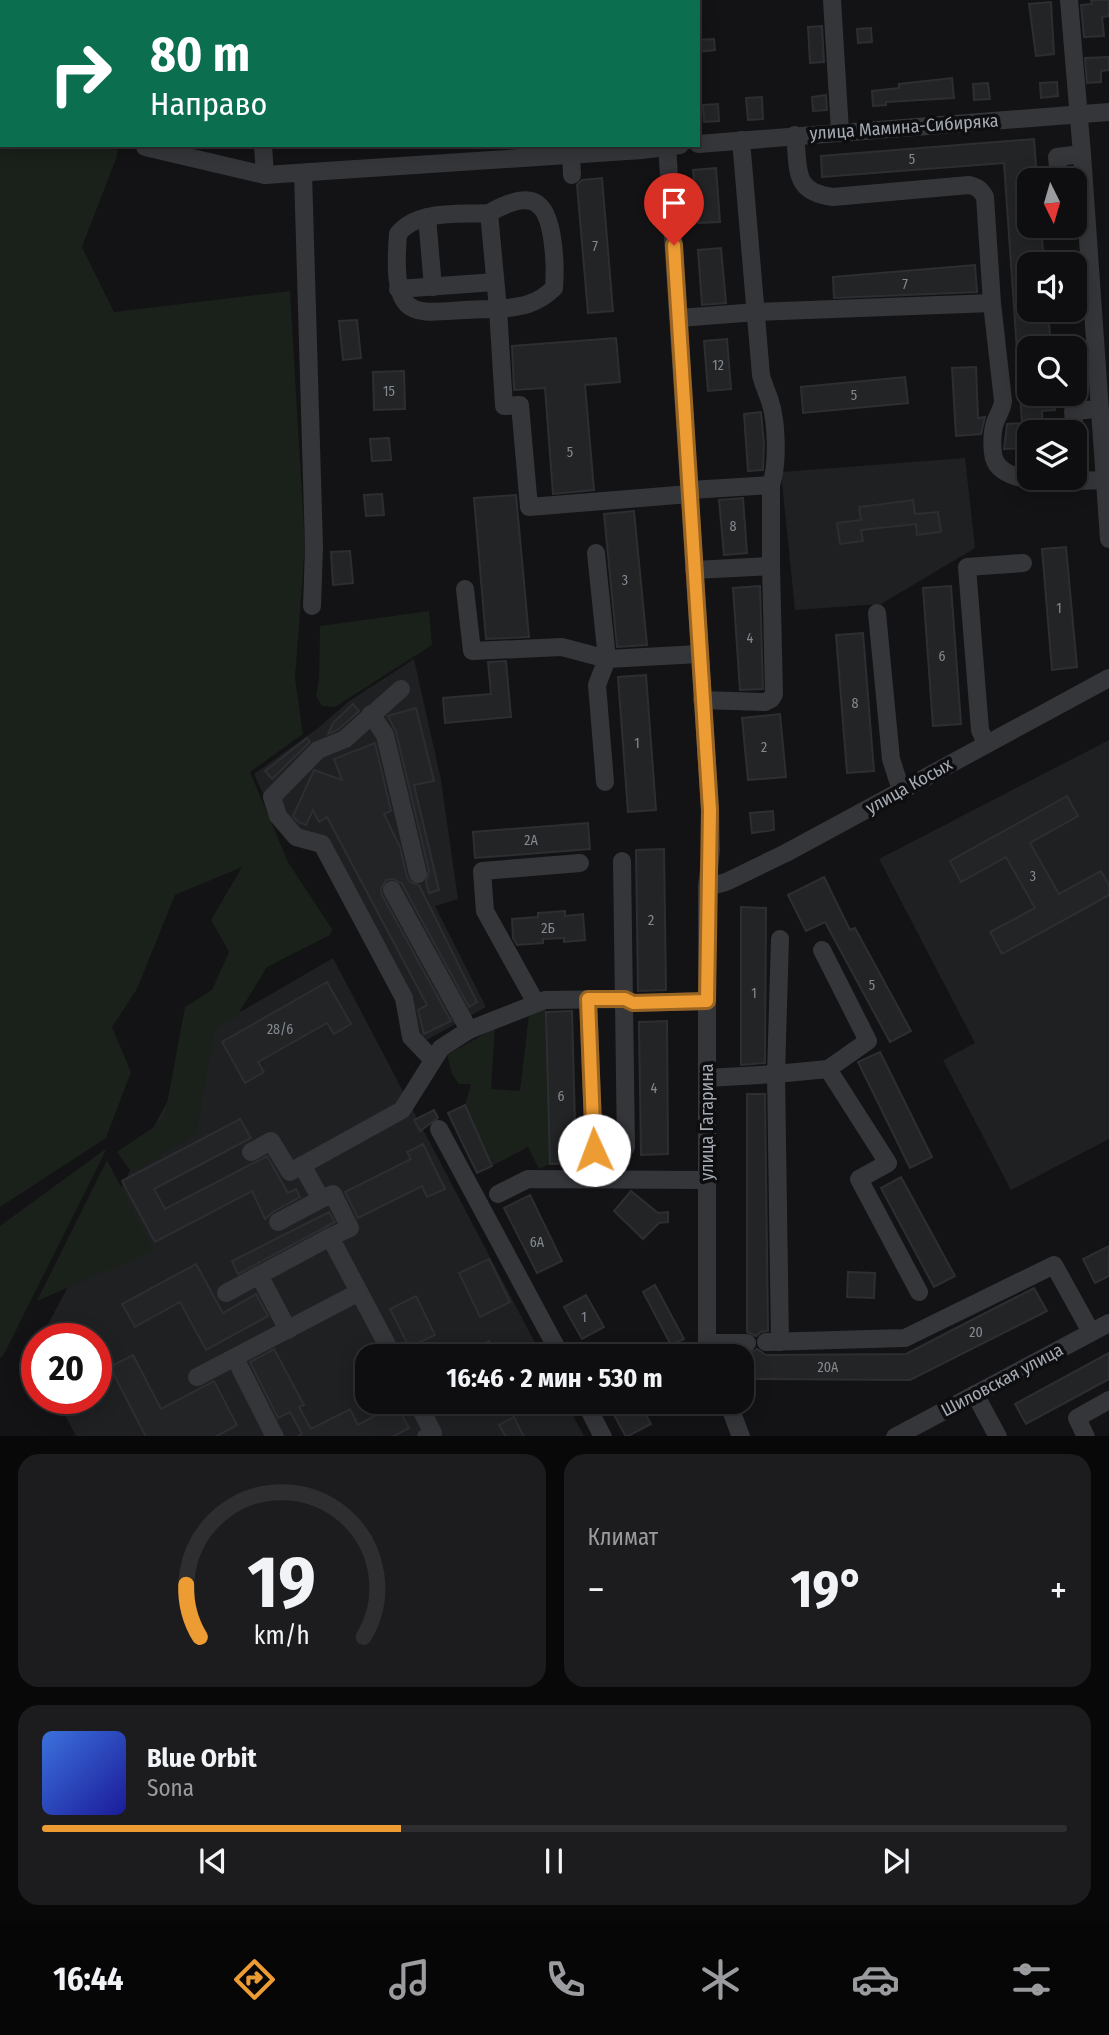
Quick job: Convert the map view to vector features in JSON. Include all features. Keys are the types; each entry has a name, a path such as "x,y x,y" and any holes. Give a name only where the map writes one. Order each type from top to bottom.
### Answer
{"street":[{"path":"832,0 840,131"},
{"path":"1069,0 1109,539"},
{"name":"улица Мамина-Сибиряка","path":"700,144 1109,112"},
{"path":"795,135 800,180 808,191 818,195 833,197 969,185 977,186 985,197 992,303 1003,401 1003,409 995,424 993,457 996,466 1017,478"},
{"path":"702,700 765,702 774,694 771,485 776,471 774,430 770,402 761,375 741,140"},
{"path":"145,147 265,175 303,173 462,153 571,154 664,147"},
{"path":"263,147 265,175"},
{"name":"улица Гагарина","path":"671,147 710,810 711,850 707,887 710,1344"},
{"path":"571,154 572,175"},
{"path":"1058,168 1057,157 1082,154"},
{"path":"303,173 314,547 312,606"},
{"path":"513,202 537,203 546,211 551,225 554,251 554,288 545,297 522,307 429,313 412,310 404,302 398,289 398,234 403,227 427,217 489,213 513,202"},
{"path":"489,213 504,406 520,405 529,507 771,485"},
{"path":"427,217 433,287"},
{"path":"398,289 495,282"},
{"path":"679,318 757,312 992,303"},
{"path":"1074,420 1073,411 1100,409"},
{"path":"1087,480 1105,480"},
{"path":"596,553 607,659 597,685 605,782"},
{"path":"986,744 980,730 967,567 1023,563"},
{"path":"694,570 771,566"},
{"path":"465,589 472,650 562,648 607,659 699,654"},
{"path":"877,613 891,759 901,790"},
{"name":"улица Косых","path":"707,887 757,868 1109,678"},
{"path":"401,689 345,739 318,750 272,797 278,816 296,837 322,844 404,998 411,1037 433,1060"},
{"path":"371,714 385,734 418,874"},
{"path":"622,861 626,1147"},
{"path":"536,1003 485,911 482,871 580,863"},
{"path":"392,890 469,1030"},
{"path":"780,939 773,1342 905,1338 1054,1265 1091,1332"},
{"path":"707,1079 828,1069 869,1041 822,950"},
{"path":"251,1152 271,1141 290,1172 402,1110 441,1048 469,1030 545,999 625,999 633,1003 707,1001"},
{"path":"588,999 594,1150"},
{"path":"828,1069 888,1163 859,1179 919,1292"},
{"path":"439,1129 555,1344"},
{"path":"302,1165 321,1199"},
{"path":"498,1194 528,1179 707,1180"},
{"path":"226,1293 350,1228 333,1194 278,1222"},
{"path":"330,1237 387,1344"},
{"path":"259,1275 288,1330"},
{"path":"197,1377 359,1292"},
{"name":"Шиловская улица","path":"897,1436 1109,1323"},
{"path":"741,1344 747,1343"},
{"path":"235,1358 274,1436"},
{"path":"975,1394 997,1436"},
{"path":"1086,1436 1077,1418 1109,1400"},
{"path":"423,1414 433,1433 428,1436"},
{"path":"591,1414 602,1436"},
{"path":"733,1414 741,1436"}],"shaded area":[{"path":"0,147 118,147 117,156 82,247 114,312 290,291 305,545 295,678 303,734 250,772 288,862 332,929 330,935 267,967 237,1016 215,1028 196,1134 132,1173 117,1152 164,1120 185,1007 212,990 229,952 211,920 242,867 175,895 137,989 112,1027 131,1072 106,1138 0,1207"},
{"path":"965,458 975,548 881,604 795,610 781,472"},
{"path":"429,611 432,645 335,707 322,706 316,696 320,626"},
{"path":"414,659 441,780 458,899 435,906 486,1007 414,1047 397,999 320,853 293,845 275,820 254,774 317,729 348,702"},
{"path":"1109,740 1109,1139 1011,1190 943,1060 975,1043 879,859"},
{"path":"333,958 536,1344 355,1344 355,1414 572,1414 584,1436 76,1436 64,1414 112,1414 112,1323 49,1323 204,1033"},
{"path":"546,1005 550,1164 539,1169 528,1147 492,1166 465,1105 471,1084 459,1084 452,1074 447,1055 495,1028 491,1089 520,1091 529,1014"},
{"path":"107,1148 4,1354 0,1358 0,1226"},
{"path":"107,1160 154,1250 37,1301"}],"building":[{"path":"1091,0 1109,0 1109,16 1102,17 1104,36 1084,37 1081,5 1092,4"},
{"path":"1051,2 1054,54 1036,56 1029,4"},
{"path":"822,26 824,62 810,63 808,27"},
{"path":"871,28 872,42 858,43 857,29"},
{"path":"714,39 715,50 700,52 700,40"},
{"path":"1109,57 1109,70 1101,71 1101,82 1087,83 1085,58"},
{"path":"952,78 954,98 886,102 886,105 873,106 872,91 899,88 899,84"},
{"path":"1057,82 1058,96 1041,98 1040,83"},
{"path":"988,83 990,99 974,100 973,84"},
{"path":"826,95 827,110 813,111 812,97"},
{"path":"762,97 763,119 748,120 746,98"},
{"path":"718,104 719,121 704,122 703,105"},
{"path":"1034,139 1036,168 1017,168 1017,238 1042,238 1043,252 1017,252 1017,322 1049,322 1050,336 1017,336 1017,351 1004,163 822,177 821,156"},
{"path":"716,168 720,222 698,223 693,170"},
{"path":"602,178 613,311 588,313 577,185 582,180"},
{"path":"721,248 726,303 702,305 698,250"},
{"path":"975,265 977,292 834,298 833,277"},
{"path":"357,320 361,358 343,360 339,321"},
{"path":"616,338 620,382 585,385 594,490 553,494 545,388 514,390 512,346"},
{"path":"727,339 731,389 708,391 704,341"},
{"path":"976,367 978,418 985,417 981,434 956,436 952,368"},
{"path":"404,371 405,409 374,410 373,372"},
{"path":"905,377 908,403 803,413 801,387"},
{"path":"1021,406 1055,406 1055,410 1042,411 1042,420 1022,420"},
{"path":"761,412 763,470 748,471 744,414"},
{"path":"1017,423 1017,448 1004,449 1007,424"},
{"path":"389,438 391,460 372,461 370,439"},
{"path":"382,494 384,515 366,516 364,495"},
{"path":"516,495 529,637 486,639 474,498"},
{"path":"743,498 747,553 724,555 719,500"},
{"path":"913,500 915,514 938,512 941,532 917,535 916,524 861,530 863,541 840,544 837,523 861,520 859,507"},
{"path":"634,511 647,645 617,647 604,514"},
{"path":"1066,547 1077,667 1052,670 1042,549"},
{"path":"350,551 353,583 333,585 331,552"},
{"path":"760,586 763,689 740,690 733,588"},
{"path":"951,586 961,724 933,726 923,588"},
{"path":"863,633 874,771 847,773 836,635"},
{"path":"506,661 511,717 445,723 443,698 491,694 488,662"},
{"path":"646,675 656,810 628,812 618,677"},
{"path":"353,704 359,711 339,729 328,734 333,723"},
{"path":"416,708 434,781 414,785 439,890 429,893 426,882 429,871 396,732 388,716"},
{"path":"780,714 786,777 748,780 742,718"},
{"path":"307,738 310,742 272,779 265,771"},
{"path":"375,743 391,811 384,814 400,847 407,877 410,882 419,885 477,1002 469,1007 402,884 393,879 386,880 381,889 382,895 451,1021 424,1034 418,1010 427,1005 327,817 319,822 313,810 306,825 293,816 314,770 342,780 334,759"},
{"path":"1067,796 1078,816 1030,843 1059,894 1101,871 1109,885 1109,895 1002,954 990,932 1035,908 1006,857 961,882 950,861"},
{"path":"773,811 774,830 752,833 750,813"},
{"path":"588,823 590,849 475,858 473,832"},
{"path":"664,849 666,990 638,991 636,850"},
{"path":"824,877 850,930 855,928 911,1031 890,1042 825,922 806,931 788,895"},
{"path":"741,907 766,908 765,1063 741,1065"},
{"path":"565,911 565,916 583,914 585,940 564,942 564,938 543,939 543,943 517,945 513,938 512,919"},
{"path":"327,982 351,1024 334,1034 327,1023 258,1062 264,1072 245,1083 222,1042"},
{"path":"572,1011 576,1163 550,1164 546,1012"},
{"path":"667,1021 668,1154 641,1155 639,1022"},
{"path":"880,1052 932,1157 910,1168 858,1062"},
{"path":"747,1094 765,1094 768,1331 756,1336 747,1332"},
{"path":"465,1105 492,1166 477,1173 448,1113"},
{"path":"434,1110 438,1118 420,1131 414,1120"},
{"path":"240,1119 251,1138 154,1189 165,1209 267,1156 288,1193 296,1189 300,1197 265,1219 252,1191 155,1242 122,1181"},
{"path":"423,1144 445,1189 427,1197 422,1186 358,1218 345,1192 411,1159 407,1152"},
{"path":"901,1177 955,1276 934,1287 881,1188"},
{"path":"631,1191 658,1213 668,1212 668,1222 659,1223 643,1239 614,1211"},
{"path":"530,1195 562,1261 537,1273 504,1208"},
{"path":"329,1212 335,1222 238,1274 232,1261"},
{"path":"1109,1246 1109,1276 1095,1283 1083,1259"},
{"path":"489,1259 510,1302 480,1317 459,1273"},
{"path":"196,1264 223,1313 256,1294 268,1316 206,1350 180,1302 135,1327 122,1304"},
{"path":"848,1272 875,1273 874,1298 847,1297"},
{"path":"655,1285 684,1339 670,1344 643,1292"},
{"path":"1034,1288 1047,1311 910,1380 754,1379 754,1351 757,1349 766,1355 906,1354"},
{"path":"586,1295 604,1327 582,1339 564,1307"},
{"path":"416,1296 435,1335 416,1344 408,1344 390,1309"},
{"path":"274,1349 304,1405 299,1407 311,1429 350,1409 358,1425 378,1414 401,1414 409,1428 394,1436 299,1436 302,1434 290,1412 278,1418 250,1362"},
{"path":"1109,1353 1109,1379 1026,1424 1015,1404"},
{"path":"133,1355 161,1409 214,1381 237,1425 217,1436 145,1436 112,1371 112,1366"},
{"path":"614,1414 646,1414 651,1424 628,1436"},
{"path":"514,1417 524,1436 505,1436 499,1425"}],"route":[{"path":"594,1150 588,999 625,999 633,1003 707,1001 710,810 674,245"}]}
